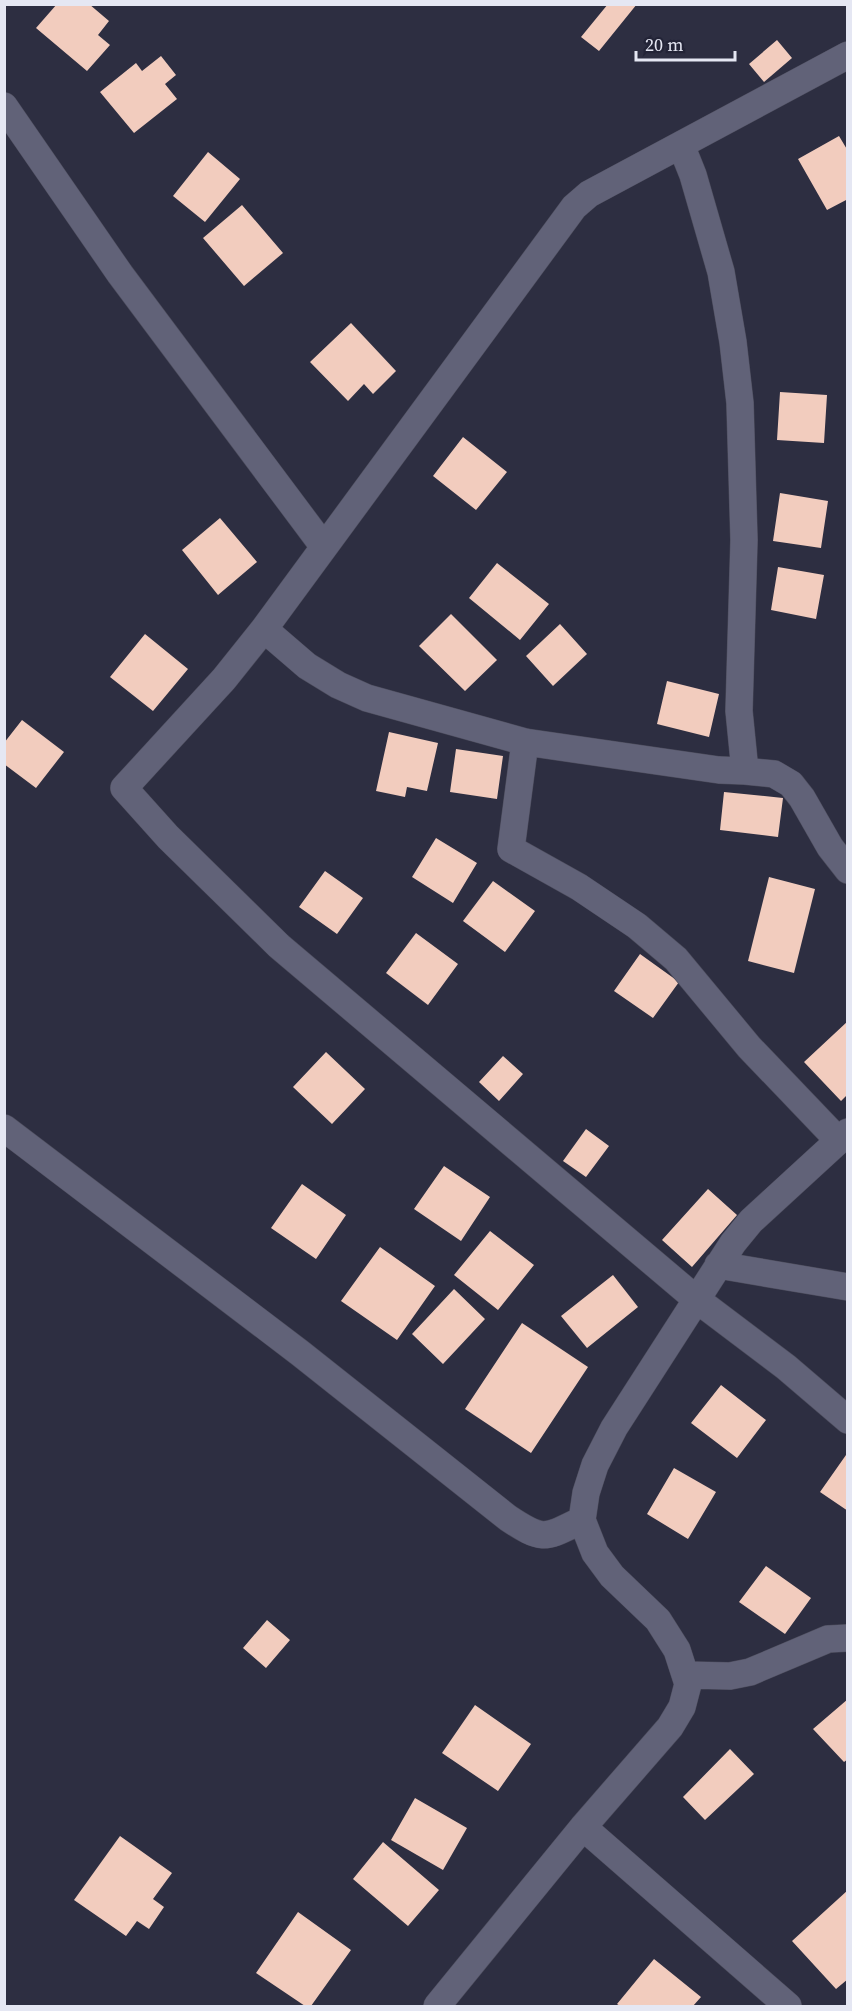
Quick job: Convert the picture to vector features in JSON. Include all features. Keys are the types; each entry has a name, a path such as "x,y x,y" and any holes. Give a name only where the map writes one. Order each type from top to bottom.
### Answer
{"street":[{"path":"848,55 589,194 574,207 264,628 224,678 124,788 168,837 279,945 696,1299 786,1367 848,1420"},
{"path":"4,106 120,274 324,547"},
{"path":"681,145 693,175 721,272 733,342 740,404 744,540 739,711 745,771"},
{"path":"264,628 307,666 338,686 367,698 525,742 719,770 774,774 791,784 802,798 830,847 848,870"},
{"path":"437,2007 583,1827 670,1727 682,1707 688,1684 676,1650 658,1620 612,1576 595,1553 582,1520 586,1493 595,1465 614,1428 660,1360 718,1265 752,1221 843,1136 749,1047 676,959 628,920 579,888 511,849 525,742"},
{"path":"4,1128 300,1353 531,1534 549,1536 582,1520"},
{"path":"718,1265 848,1287"},
{"path":"686,1676 730,1676 750,1672 828,1639 848,1638"},
{"path":"583,1827 788,2007"}],"building":[{"path":"57,4 89,4 109,21 98,35 110,45 87,71 36,28"},
{"path":"608,4 637,4 599,51 581,37"},
{"path":"777,40 792,58 764,82 749,64"},
{"path":"161,56 176,75 165,84 177,99 134,133 100,92 136,63 142,71"},
{"path":"839,136 848,151 848,199 827,210 798,159"},
{"path":"208,152 240,179 205,222 173,196"},
{"path":"242,205 283,253 244,286 203,238"},
{"path":"351,323 396,371 373,394 364,384 348,401 310,362"},
{"path":"780,392 827,395 824,443 777,440"},
{"path":"463,437 507,472 476,510 433,476"},
{"path":"780,493 828,501 821,548 773,541"},
{"path":"220,518 257,562 218,595 182,550"},
{"path":"497,563 549,604 520,640 469,598"},
{"path":"778,567 824,575 816,619 771,610"},
{"path":"451,614 497,660 465,691 419,646"},
{"path":"560,624 587,654 553,686 526,656"},
{"path":"145,634 188,669 153,711 110,677"},
{"path":"667,681 719,694 709,737 657,724"},
{"path":"22,720 64,752 36,788 4,764 4,743"},
{"path":"389,732 438,743 427,791 407,787 405,797 376,791"},
{"path":"456,749 503,756 497,799 450,792"},
{"path":"724,792 783,798 778,837 720,830"},
{"path":"436,838 477,863 453,903 412,877"},
{"path":"325,871 363,898 337,934 299,907"},
{"path":"769,877 815,889 794,973 748,961"},
{"path":"493,881 535,911 505,952 463,921"},
{"path":"416,933 458,964 428,1005 386,973"},
{"path":"640,954 679,982 653,1018 614,991"},
{"path":"848,1021 848,1094 841,1101 804,1062"},
{"path":"326,1052 365,1089 332,1124 293,1087"},
{"path":"503,1056 523,1074 499,1101 479,1082"},
{"path":"586,1129 609,1146 586,1177 563,1161"},
{"path":"444,1166 490,1197 461,1241 414,1209"},
{"path":"302,1184 346,1215 316,1259 271,1228"},
{"path":"708,1189 737,1215 692,1267 662,1240"},
{"path":"490,1231 534,1265 498,1310 454,1275"},
{"path":"380,1247 435,1286 397,1340 341,1301"},
{"path":"613,1275 638,1307 587,1348 561,1316"},
{"path":"454,1289 485,1319 443,1364 412,1334"},
{"path":"522,1323 588,1367 531,1453 465,1409"},
{"path":"721,1385 766,1420 737,1458 691,1423"},
{"path":"846,1455 848,1456 848,1511 820,1492"},
{"path":"674,1468 716,1492 688,1539 647,1514"},
{"path":"766,1566 811,1598 785,1634 739,1602"},
{"path":"267,1620 290,1640 266,1668 243,1648"},
{"path":"848,1699 848,1759 844,1762 813,1729"},
{"path":"475,1705 531,1744 498,1791 442,1753"},
{"path":"730,1749 754,1774 705,1820 683,1797"},
{"path":"415,1798 467,1828 443,1870 391,1840"},
{"path":"120,1836 172,1873 153,1899 164,1907 149,1929 137,1921 126,1936 74,1900"},
{"path":"383,1842 439,1890 408,1926 353,1879"},
{"path":"848,1890 848,1979 836,1989 792,1941"},
{"path":"298,1912 351,1950 311,2006 305,2006 256,1973"},
{"path":"654,1959 701,1997 693,2006 620,2006 617,2004"}]}
